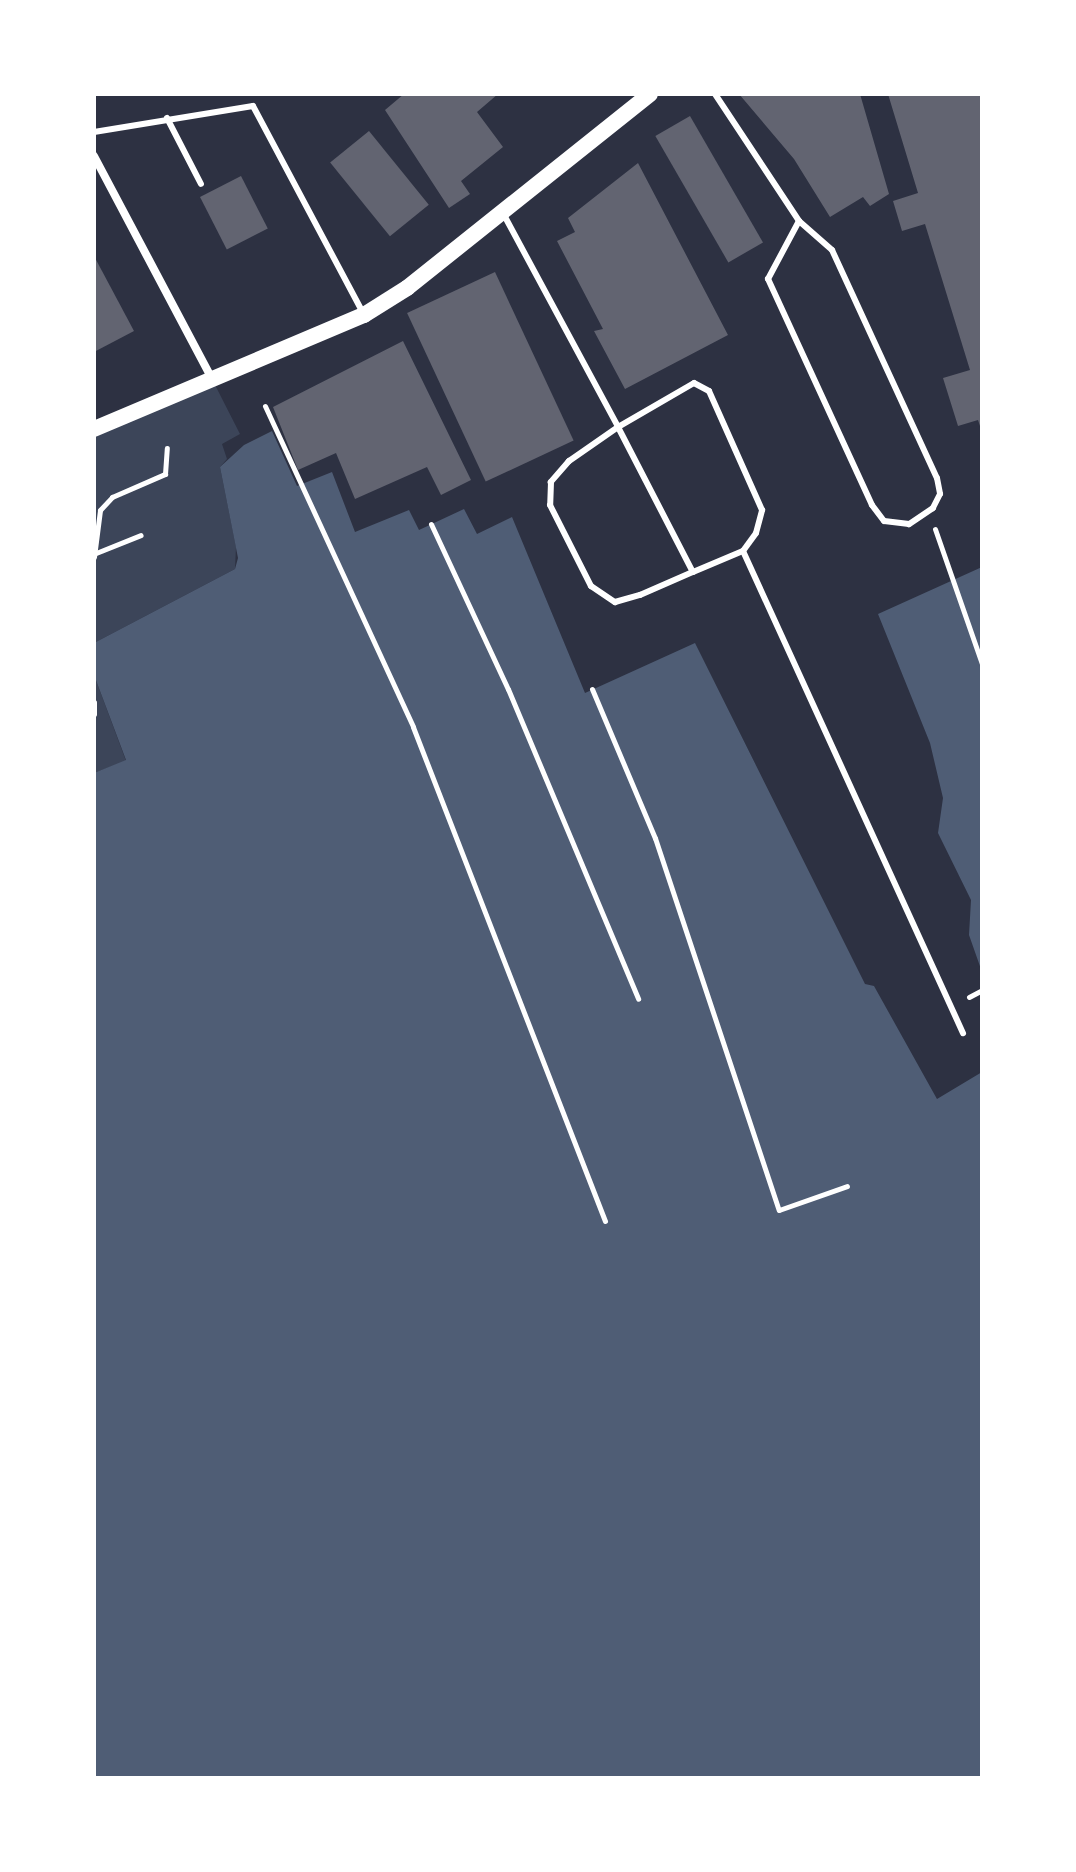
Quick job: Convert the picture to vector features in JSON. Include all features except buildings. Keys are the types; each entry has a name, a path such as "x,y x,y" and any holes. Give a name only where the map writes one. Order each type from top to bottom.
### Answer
{"main road":[{"path":"94,429 364,315 502,212 650,94"}],"street":[{"path":"94,156 213,381"}],"lane":[{"path":"715,94 799,221 832,250 937,478 940,494 929,511 899,527 884,521 872,505 768,279 799,221"},
{"path":"94,132 253,106 364,315"},
{"path":"167,118 201,184"},
{"path":"502,212 693,572"},
{"path":"694,383 709,391 762,510 756,533 743,551 615,602 591,586 550,505 551,482 569,461 618,427 694,383"},
{"path":"743,551 963,1033"}],"path":[{"path":"265,406 413,727 605,1221"},
{"path":"141,535 95,555 100,510 112,497 165,474 167,448"},
{"path":"929,511 982,664"},
{"path":"431,524 508,689 638,999"},
{"path":"592,689 655,838 779,1210 847,1186"},
{"path":"94,702 94,714"}],"shaded area":[{"path":"213,381 240,434 222,444 227,459 220,467 236,547 235,569 94,643 94,429"},
{"path":"272,431 297,486 332,472 355,532 409,510 419,530 464,509 477,534 512,517 585,693 695,643 865,984 874,986 937,1099 982,1072 982,1778 94,1778 94,773 126,760 94,675 94,643 235,569 238,558 220,467 244,445"},
{"path":"982,567 982,972 969,935 971,900 938,833 943,798 930,743 878,614"},
{"path":"94,675 126,761 94,773"}]}
